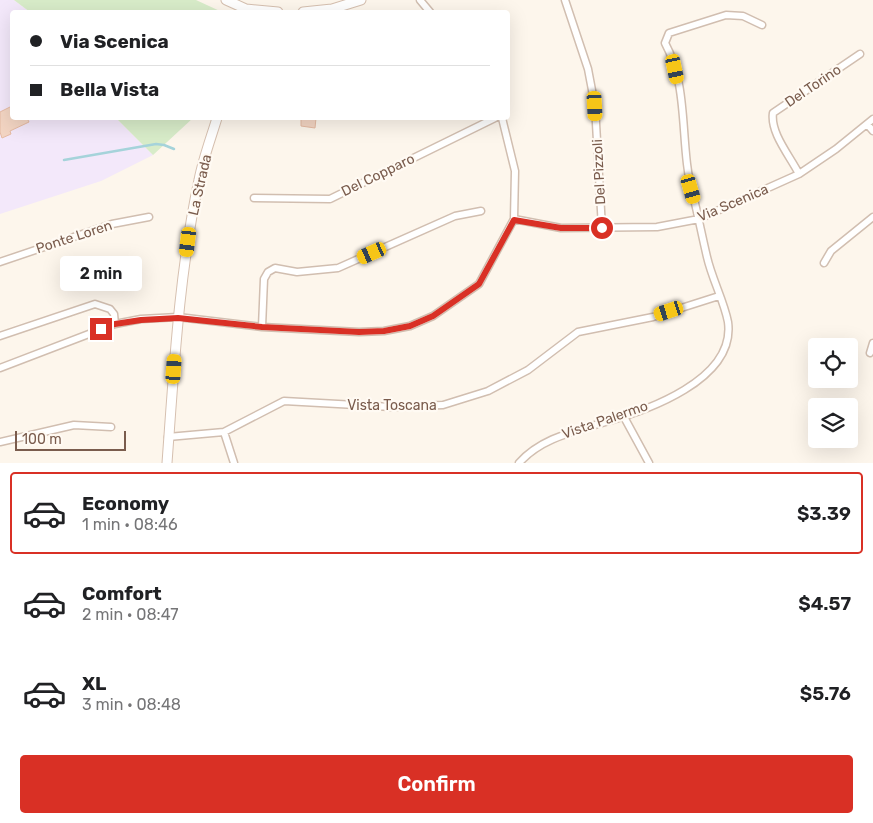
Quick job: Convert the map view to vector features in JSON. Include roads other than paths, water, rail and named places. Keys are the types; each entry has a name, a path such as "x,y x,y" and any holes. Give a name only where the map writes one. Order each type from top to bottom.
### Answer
{"street":[{"path":"226,0 243,10"},
{"path":"322,10 332,9 361,0"},
{"path":"420,0 428,10"},
{"name":"Del Pizzoli","path":"565,0 588,69 595,106 602,228"},
{"name":"Vista Palermo","path":"519,463 527,454 559,436 624,417 678,393 703,378 714,366 727,338 728,322 718,296 707,257 691,189 680,96 672,56 665,43 669,33 726,15 743,16 762,25"},
{"name":"Del Torino","path":"800,174 771,121 773,113 860,54"},
{"name":"Via Scenica","path":"514,220 561,228 602,228 657,227 699,218 800,174 836,149 873,119"},
{"name":"La Strada","path":"166,463 178,318 199,178 216,120"},
{"name":"Del Copparo","path":"254,198 330,199 491,120"},
{"path":"0,368 115,324 178,318 262,327 384,331 410,326 433,316 479,284 514,220 515,171 502,120"},
{"path":"867,124 873,131"},
{"path":"262,327 264,279 268,272 275,268 297,272 338,268 455,216 481,211"},
{"name":"Ponte Loren","path":"0,262 112,224 149,217"},
{"path":"824,264 832,251 873,217"},
{"name":"Vista Toscana","path":"168,437 224,432 284,401 392,407 443,405 488,391 520,374 578,332 653,317 718,296"},
{"path":"0,336 95,304 110,308 114,314 115,324"},
{"path":"870,353 873,344"},
{"path":"624,417 649,463"},
{"path":"0,442 74,425 111,427"},
{"path":"224,432 234,463"}],"waterway":[{"path":"64,160 156,144 174,149"}]}
